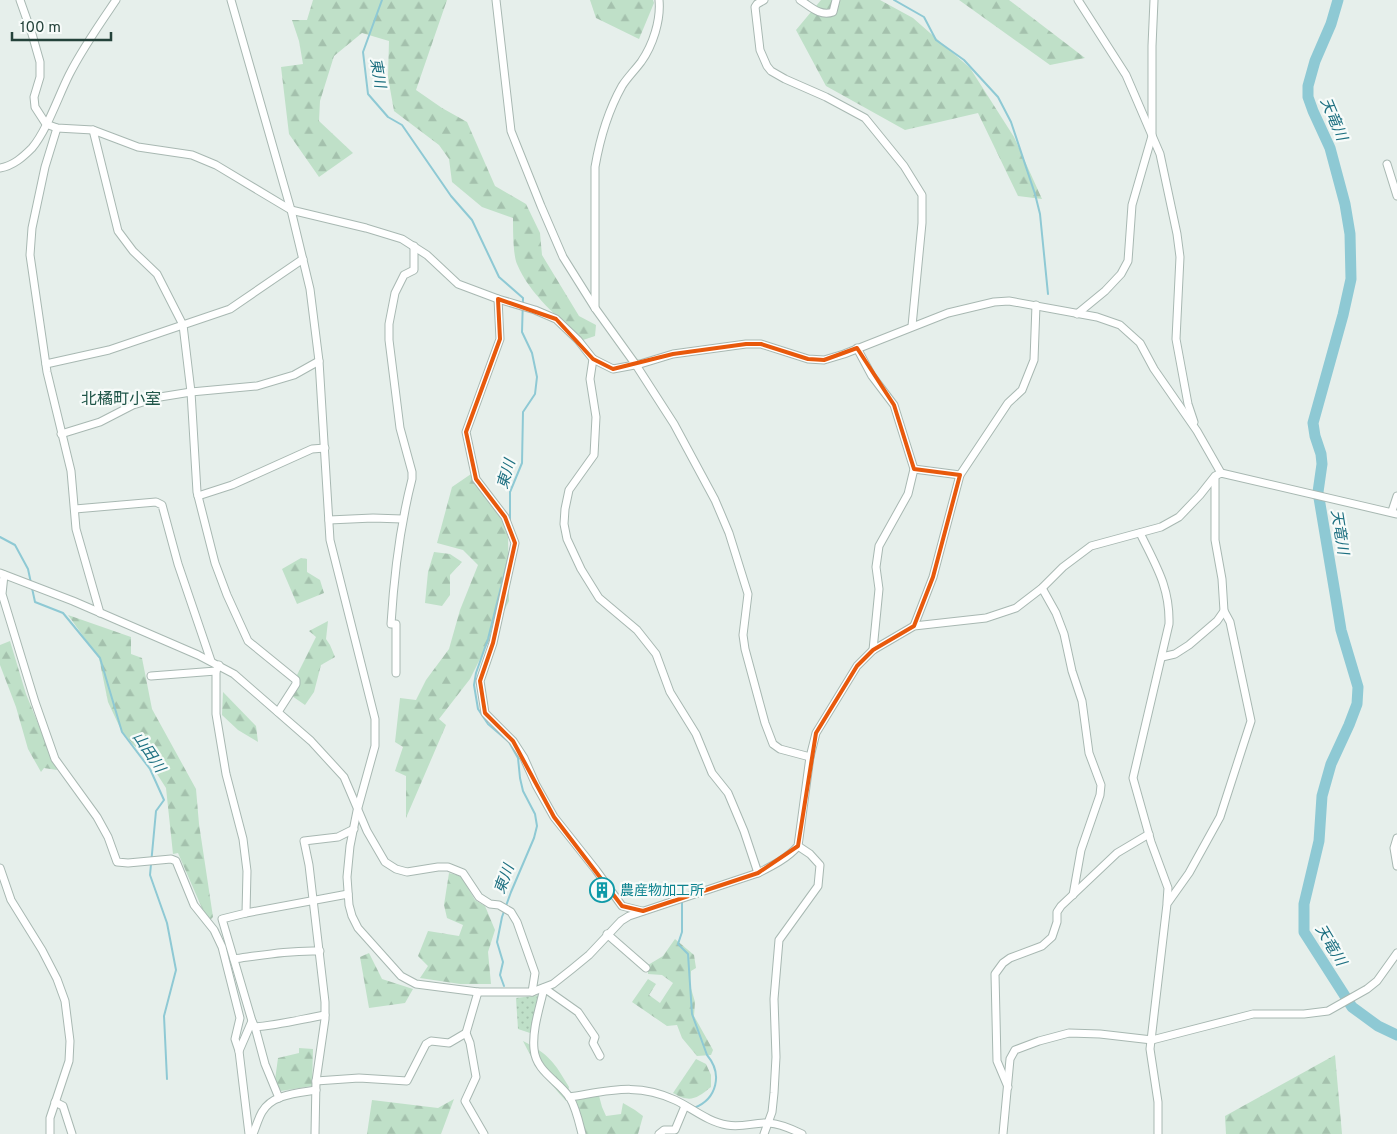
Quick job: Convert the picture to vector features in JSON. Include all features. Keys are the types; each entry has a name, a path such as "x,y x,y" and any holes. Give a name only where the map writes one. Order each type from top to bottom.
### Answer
{"street":[{"path":"20,0 40,62 40,77 34,97 35,107 46,124 57,128 92,130 138,147 192,155 216,165 291,210 366,228 402,240 427,255 458,284 556,319 578,340 587,354 613,369 636,365 673,354 746,344 761,344 808,359 824,360 948,313 994,302 1009,301 1097,317 1120,325 1140,343 1154,369 1197,431"},
{"path":"0,168 7,167 20,159 33,147 75,64 116,0"},
{"path":"232,0 291,210 310,289 319,361 330,540 375,719 375,746 357,811 350,846 347,877 352,916 358,928 401,976 416,984 478,992 532,992 544,988 553,984 589,955 621,921 643,911 758,873 786,858 798,846 810,758 816,733 857,666 873,650 914,626 986,618 1016,608 1042,588 1064,566 1091,546 1161,527 1179,517 1218,475"},
{"path":"496,0 511,131 563,257 595,308 636,365 674,424 714,500 729,533 748,594 744,635 745,649 765,723 773,744 780,749 810,758"},
{"path":"595,308 595,167 599,144 607,117 623,85 642,60 652,39 660,12 659,0"},
{"path":"764,0 755,7 760,50 766,66 785,79 826,97 865,118 904,166 922,195 922,223 912,326"},
{"path":"800,0 815,10 827,14 833,12 836,0"},
{"path":"1078,0 1126,75 1160,154 1180,257 1176,339 1188,404 1197,431 1218,475 1216,540 1222,579 1224,611 1230,622 1251,721 1220,817 1189,873 1167,904"},
{"path":"1077,314 1105,291 1121,274 1128,260 1132,206 1152,136 1154,0"},
{"path":"57,128 45,167 30,243 34,288 46,364 71,471 76,529 100,613"},
{"path":"92,130 118,231 133,251 158,274 183,325 191,392 198,496 215,563 248,641 296,680 296,684 278,712"},
{"path":"1386,164 1397,196"},
{"path":"396,673 396,624 391,624 402,519 412,472 400,428 388,340 395,293 401,278 414,270 414,246"},
{"path":"46,364 109,350 230,309 303,259"},
{"path":"498,299 500,339 466,432 476,479 505,517 515,543 493,643 480,681 485,713 513,741 554,816 622,906 643,911"},
{"path":"914,626 933,577 960,474 1008,403 1022,390 1034,360 1036,305"},
{"path":"857,348 872,376 894,405 914,469 908,494 878,546 876,567 879,589 873,650"},
{"path":"593,359 590,379 596,417 594,454 569,490 564,524 567,539 581,569 599,598 637,630 656,654 670,692 696,734 712,773 728,793 744,831 758,873"},
{"path":"61,434 100,422 133,405 160,397 257,386 294,375 319,361"},
{"path":"198,496 232,485 312,449 325,448"},
{"path":"914,469 960,474"},
{"path":"1218,475 1314,494 1366,508 1395,512 1397,496"},
{"path":"74,509 156,502 162,504 178,564 211,661"},
{"path":"329,520 402,519"},
{"path":"1140,533 1165,584 1170,608 1169,624 1162,657 1133,778 1149,834 1168,888 1159,984 1150,1049 1158,1102 1158,1134"},
{"path":"249,1134 240,1051 235,1039 240,1018 222,947 214,930 194,905 176,861 171,859 128,863 117,862 108,836 97,817 55,760 2,594 2,574 100,613 211,661 218,668 234,674 322,752 344,777 366,831 385,862 396,869 408,872 448,867 463,873 479,897 490,904 499,905 511,912 517,922 535,973 532,992"},
{"path":"1042,588 1056,613 1064,634 1072,670 1082,700 1088,753 1101,785 1100,795 1081,850 1072,896"},
{"path":"1162,657 1174,654 1189,645 1217,621 1224,611"},
{"path":"151,676 218,668"},
{"path":"218,668 216,714 224,765 243,839 247,871 246,913"},
{"path":"315,1134 316,1081 326,1002 309,865 304,841 338,837 354,829"},
{"path":"1009,1089 997,1061 995,974 1003,963 1010,958 1042,946 1052,937 1057,922 1057,912 1061,906 1117,853 1149,834"},
{"path":"1397,838 1394,848 1397,866"},
{"path":"764,1134 774,1093 776,1057 774,999 779,940 818,886 820,876 820,865 810,854 798,846"},
{"path":"0,868 11,900 42,950 57,979 65,1001 70,1041 69,1061 50,1118 50,1134"},
{"path":"279,1098 265,1064 222,918 348,894"},
{"path":"607,934 646,968"},
{"path":"234,959 302,950 320,951"},
{"path":"1003,1134 1009,1089 1010,1059 1015,1050 1069,1033 1100,1034 1152,1040 1253,1014 1321,1013 1334,1009 1377,981 1397,953"},
{"path":"544,988 578,1012 594,1037 593,1043 600,1056"},
{"path":"544,988 535,1031 534,1051 544,1072 570,1097 582,1134"},
{"path":"478,992 466,1034 470,1043 476,1077 465,1100 484,1134"},
{"path":"253,1024 277,1025 298,1019 325,1015"},
{"path":"240,1051 253,1024"},
{"path":"316,1081 359,1078 407,1081 426,1044 431,1041 448,1043 466,1034"},
{"path":"570,1097 621,1089 642,1089 660,1094 709,1119 726,1125 742,1126 768,1123 784,1126 802,1134"},
{"path":"253,1134 263,1110 279,1098 316,1090"},
{"path":"55,1102 63,1106 72,1134"},
{"path":"659,1134 664,1130 675,1130 685,1106"}],"highlighted area":[{"path":"498,299 556,319 593,359 613,369 673,354 746,344 761,344 808,359 824,360 857,348 894,405 914,469 960,475 933,577 914,626 873,650 857,666 816,733 798,846 758,873 643,911 622,906 554,817 513,741 485,713 480,681 493,643 515,543 505,517 476,479 466,432 500,339"}],"green space":[{"path":"313,0 447,0 416,90 467,122 495,186 526,204 540,233 542,255 579,316 596,325 595,336 583,340 529,286 516,260 513,218 482,207 452,182 449,159 439,145 394,111 388,77 389,41 362,33 334,56 320,101 319,121 353,153 319,177 289,134 281,67 303,64 299,41 292,20 307,20"},
{"path":"590,0 653,0 654,3 639,39 596,18"},
{"path":"821,0 880,0 913,18 970,68 1014,137 1042,199 1018,196 978,113 905,130 826,86 796,30"},
{"path":"959,0 1009,0 1085,58 1050,65"},
{"path":"471,474 500,505 508,537 509,601 470,679 439,719 446,725 406,818 406,776 395,771 403,747 395,742 400,698 416,700 426,680 449,649 460,610 478,565 463,550 437,543 452,487"},
{"path":"434,552 450,554 462,562 450,575 450,595 442,606 425,603 428,572"},
{"path":"301,558 307,559 307,572 320,580 324,593 297,604 282,569"},
{"path":"68,615 131,637 131,654 142,658 152,709 196,789 199,824 213,917 208,922 178,853 173,854 166,788 150,763 122,732 108,702 99,658"},
{"path":"328,621 326,639 335,657 321,665 314,692 305,705 292,696 300,681 297,675 316,637 309,631"},
{"path":"10,641 26,694 57,770 44,768 41,772 28,749 16,707 0,665 0,645"},
{"path":"223,692 256,726 258,742 238,730 222,715"},
{"path":"449,873 461,876 475,900 485,906 495,930 488,952 491,984 460,984 420,978 428,966 418,956 428,931 459,936 463,925 447,918 444,905"},
{"path":"675,939 694,955 696,968 691,971 690,985 695,1002 694,1016 713,1050 711,1055 697,1056 682,1038 677,1025 667,1026 632,1002 648,979 656,984 649,995 660,1003 673,983 662,975 648,974 648,965 663,956"},
{"path":"369,953 382,979 413,989 405,1003 369,1008 360,957"},
{"path":"540,995 533,1034 518,1029 516,998"},
{"path":"523,1041 545,1055 555,1065 569,1087 566,1101 542,1073"},
{"path":"299,1048 313,1049 312,1086 281,1091 275,1080 278,1058 299,1053"},
{"path":"1335,1055 1342,1134 1226,1134 1225,1116"},
{"path":"696,1059 706,1064 711,1075 711,1087 697,1097 689,1099 673,1093"},
{"path":"598,1092 606,1116 621,1114 623,1103 643,1116 638,1134 585,1134 574,1100"},
{"path":"454,1099 441,1134 367,1134 372,1100 438,1108"}],"waterway":[{"name":"東川","path":"382,0 363,52 368,94 388,117 402,125 451,196 472,220 499,277 523,298 522,332 532,353 537,377 535,394 523,412 522,463 510,492 510,521"},
{"path":"894,0 924,17 936,40 964,60 998,97 1011,122 1035,194 1040,214 1048,294"},
{"name":"天竜川","path":"1338,0 1331,24 1315,61 1308,86 1308,97 1330,148 1345,204 1350,234 1351,279 1313,423 1322,464 1318,492 1341,630 1358,687 1357,704 1331,764 1322,796 1319,841 1304,904 1304,932 1352,1007 1378,1026 1397,1035"},
{"name":"山田川","path":"0,537 15,545 28,569 31,583"},
{"name":"東川","path":"504,986 500,975 503,962 497,942 502,917 534,838 537,826 535,814 523,791 518,758 509,742 488,724 478,709 474,685 476,673 488,639 511,547"},
{"name":"山田川","path":"32,588 35,602 63,613 100,658 122,732 150,769 164,800 156,811 150,875 167,923 176,970 164,1016 167,1079"},
{"path":"682,903 682,932 678,944 688,954 692,1014 707,1055 712,1062 716,1078 715,1085 708,1099 694,1108"}],"place":[{"name":"農産物加工所","path":"602,890"}],"district":[{"name":"北橘町小室","path":"121,398"}]}
